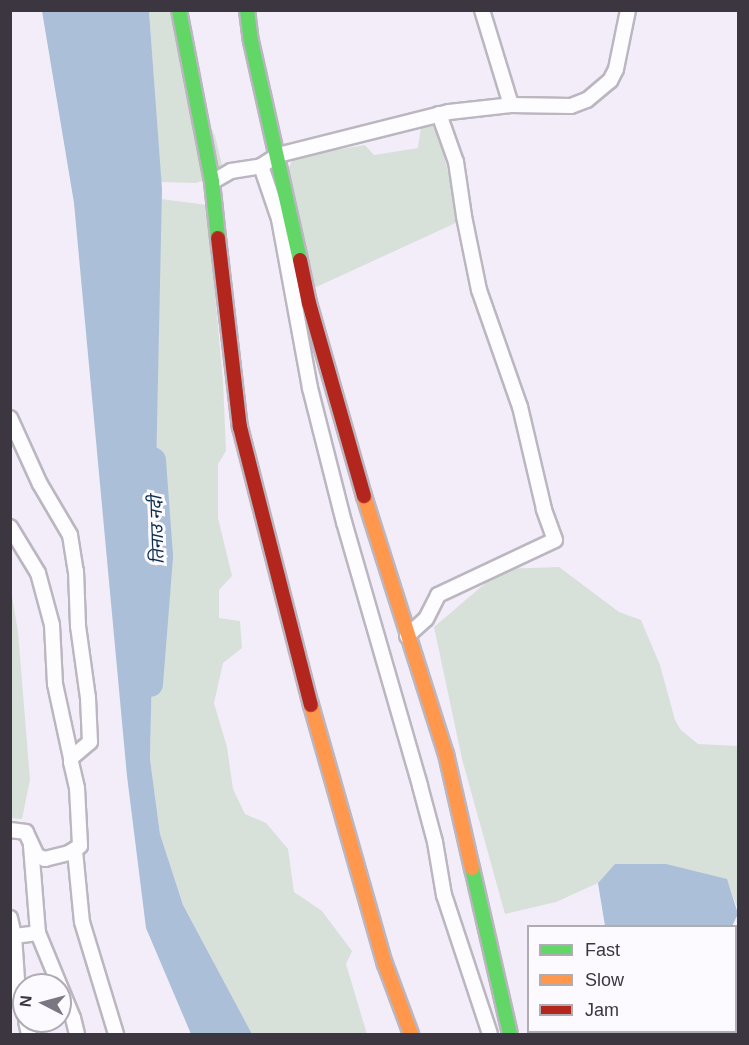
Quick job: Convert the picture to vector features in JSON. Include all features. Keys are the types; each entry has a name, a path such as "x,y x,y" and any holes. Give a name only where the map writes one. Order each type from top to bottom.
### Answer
{"street":[{"path":"179,10 212,182 240,427 310,701 327,754 385,964 411,1035"},
{"path":"247,10 251,41 309,303 350,453 446,754 510,1035"},
{"path":"482,10 511,105"},
{"path":"212,182 231,171 261,166 278,155 439,114 474,107 571,106 598,94 616,69 627,10"},
{"path":"407,636 426,619 438,595 555,540 544,508 520,408 479,290 456,162 439,114"},
{"path":"261,166 279,219 310,388 344,522 423,798 444,895 490,1035"},
{"path":"10,418 40,484 70,535 76,571 78,626 88,698 90,742 71,758"},
{"path":"10,527 38,573 52,625 55,684 77,788 80,846 75,851 45,859 37,856 26,832 10,831"},
{"path":"31,846 38,933 73,1018 76,1035"},
{"path":"75,851 82,922 116,1035"},
{"path":"10,918 14,936 17,973"},
{"path":"14,936 38,933"}],"shaded area":[{"path":"149,11 174,11 184,74 215,136 224,173 196,183 161,182"},
{"path":"436,123 460,221 312,289 287,171 294,157 365,145 374,155 418,148 421,127"},
{"path":"161,199 207,205 223,382 226,451 218,464 218,518 232,576 219,590 219,618 240,621 242,648 223,663 214,703 227,747 233,789 245,814 266,823 288,849 294,892 322,911 352,951 346,964 367,1034 252,1034 183,905 160,834 150,759"},
{"path":"559,567 619,612 641,620 660,665 675,720 681,730 698,744 738,746 738,909 726,879 615,864 598,883 556,902 505,914 462,759 434,627 502,569"},
{"path":"10,584 18,632 30,780 22,819 10,818"}],"water":[{"path":"42,11 149,11 162,189 150,759 160,834 183,905 252,1034 191,1034 146,928 127,776 74,203"},
{"path":"615,864 666,864 727,879 738,914 732,925 605,925 598,883"},
{"path":"738,979 738,1034 630,1034 737,1033"}],"waterway":[{"name":"तिनाउ नदी","path":"150,684 160,556 153,460"}],"traffic: fast":[{"path":"179,10 212,182 218,238"},
{"path":"247,10 251,41 300,260"},
{"path":"472,868 510,1034"}],"traffic: slow":[{"path":"364,496 446,754 472,868"},
{"path":"311,705 385,964 411,1034"}],"traffic: jam":[{"path":"218,238 240,427 311,705"},
{"path":"300,260 309,303 364,496"}]}
